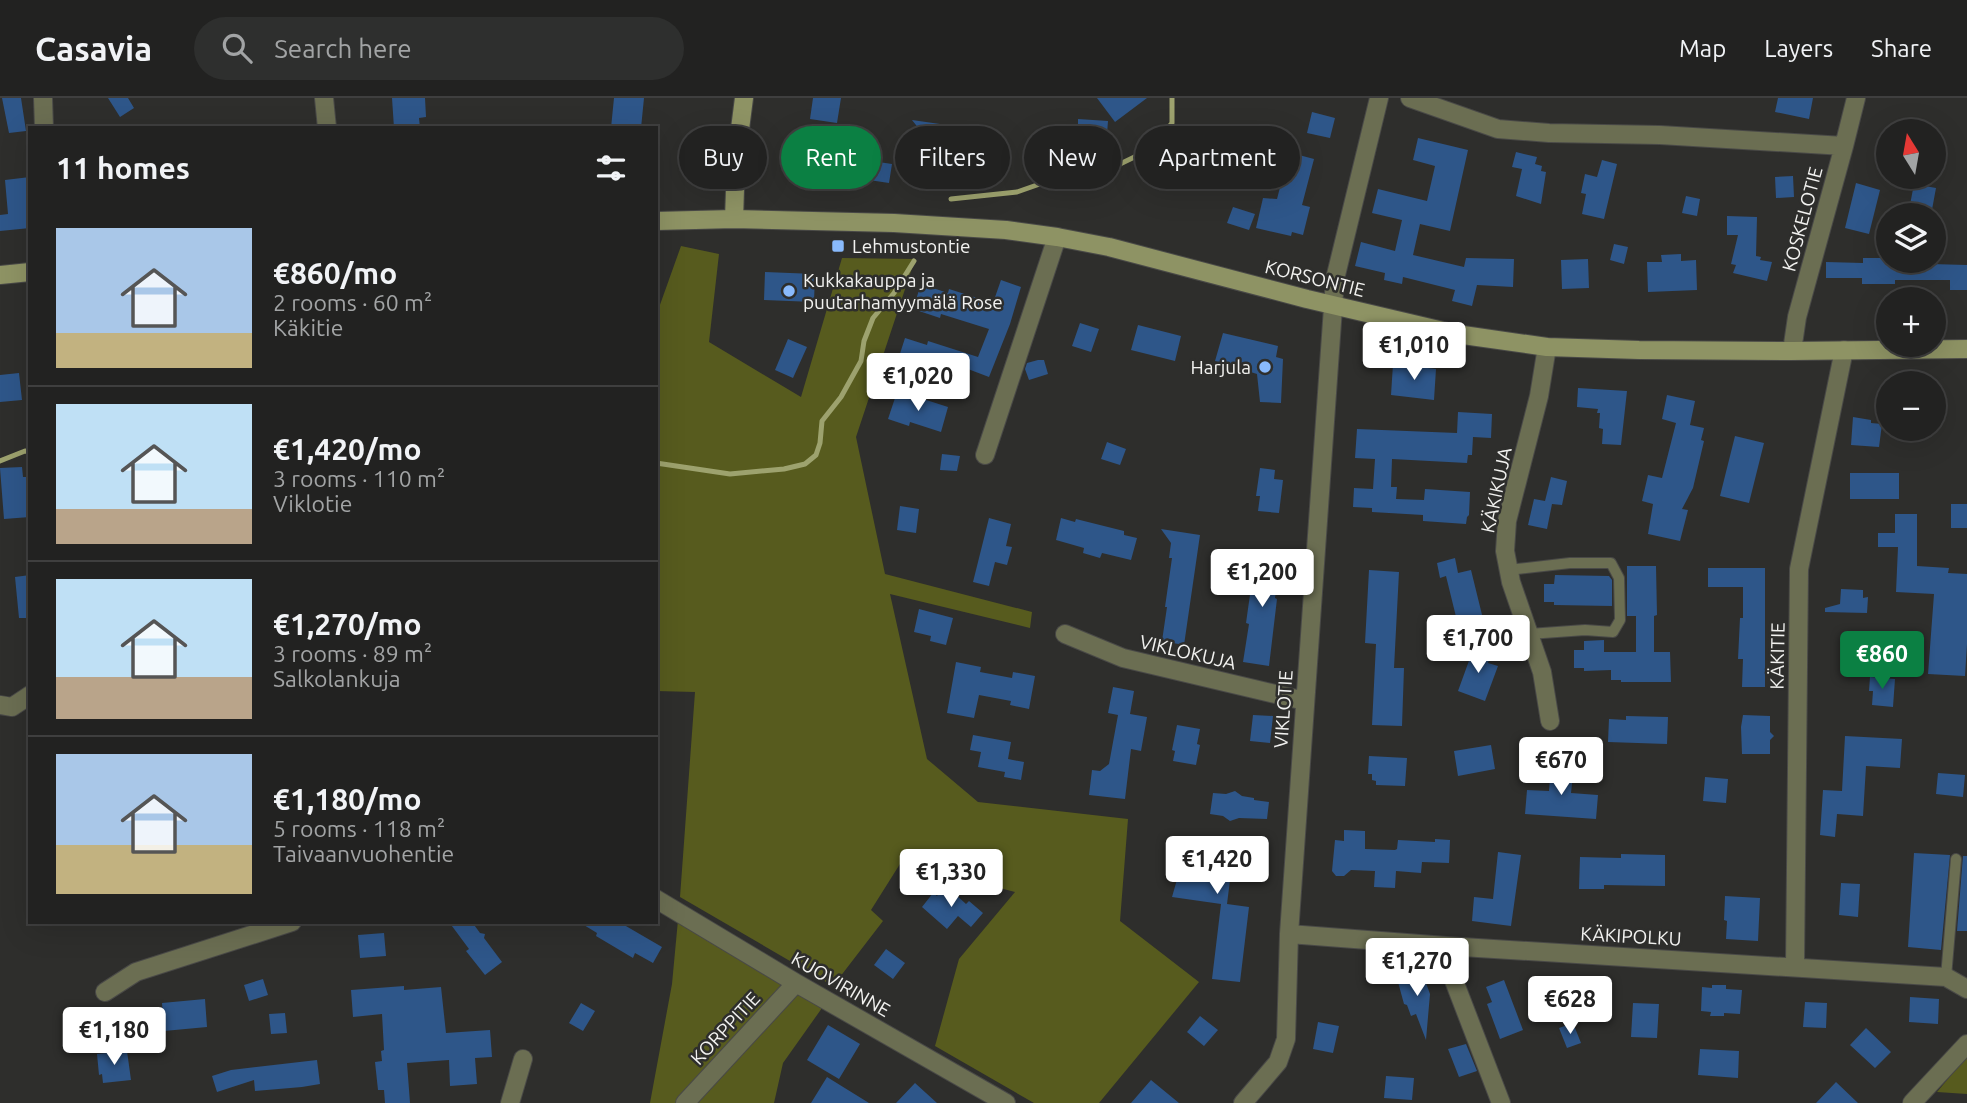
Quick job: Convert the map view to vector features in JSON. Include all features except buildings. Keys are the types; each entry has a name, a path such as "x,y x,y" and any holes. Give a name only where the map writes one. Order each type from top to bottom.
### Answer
{"main road":[{"path":"734,219 736,160 744,98"},
{"name":"KORSONTIE","path":"658,220 894,223 1006,230 1057,237 1162,260 1456,334 1547,347 1792,351 1967,349"},
{"path":"0,275 28,272"}],"street":[{"path":"43,98 44,126"},
{"path":"324,98 327,126"},
{"path":"1333,305 1335,279 1379,98"},
{"path":"1410,98 1498,129 1844,146"},
{"name":"KOSKELOTIE","path":"1792,351 1797,317 1856,98"},
{"path":"985,455 1057,237"},
{"name":"VIKLOTIE","path":"1243,1103 1278,1062 1286,1039 1289,934 1333,305"},
{"name":"KÄKIKUJA","path":"1547,347 1539,396 1507,521 1505,551 1511,582 1542,672 1550,721"},
{"name":"KÄKITIE","path":"1795,966 1799,569 1844,350"},
{"name":"VIKLOKUJA","path":"1065,634 1123,658 1305,701"},
{"path":"0,705 12,708 28,696"},
{"name":"KUOVIRINNE","path":"658,900 999,1101"},
{"path":"105,992 136,972 286,924"},
{"name":"KÄKIPOLKU","path":"1289,934 1946,977 1967,989"},
{"path":"1446,946 1451,973 1501,1103"},
{"name":"KORPPITIE","path":"685,1103 796,983"},
{"path":"1912,1103 1967,1044"},
{"path":"510,1103 523,1059"}],"lane":[{"path":"1508,570 1570,563 1611,563 1619,578 1620,620 1613,632 1529,634"},
{"path":"1946,977 1956,859"}],"green space":[{"path":"681,246 719,254 709,342 801,397 842,258 915,259 856,437 885,574 1032,612 1030,628 890,594 927,759 978,802 1128,819 1120,921 1199,982 1099,1103 1034,1103 935,1046 959,959 1015,892 924,868 905,856 871,910 883,921 833,986 680,897 695,692 658,691 658,310"},
{"path":"678,920 822,1008 783,1063 774,1103 650,1103 672,984"},
{"path":"1967,1056 1967,1094 1937,1092"}],"waterway":[{"path":"951,199 1017,192 1054,179 1120,164 1151,149 1172,123 1172,98"},
{"path":"658,463 730,474 784,469 805,464 816,455 822,421 841,397 861,361 864,341 873,318 894,293 914,261"},
{"path":"0,461 28,452"}],"place":[{"name":"Lehmustontie","path":"838,246"},
{"name":"Kukkakauppa ja puutarhamyymälä Rose","path":"789,291"},
{"name":"Harjula","path":"1265,367"}]}
